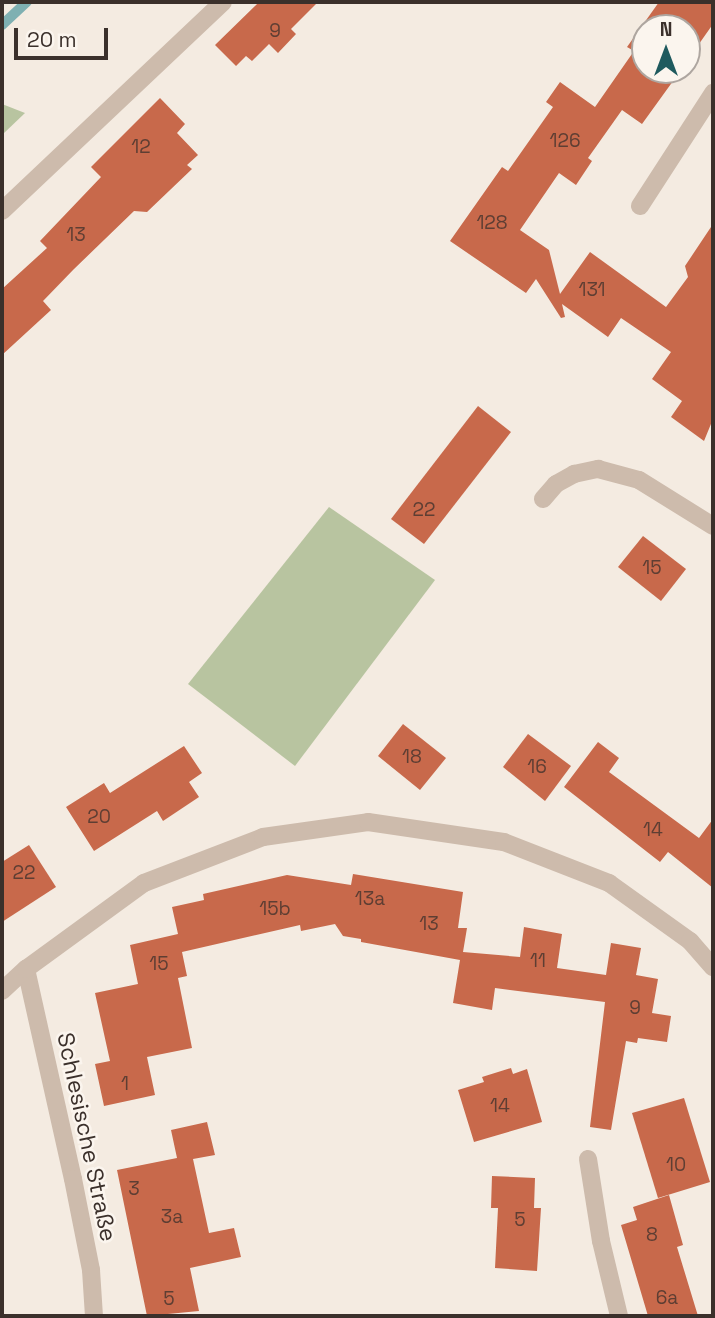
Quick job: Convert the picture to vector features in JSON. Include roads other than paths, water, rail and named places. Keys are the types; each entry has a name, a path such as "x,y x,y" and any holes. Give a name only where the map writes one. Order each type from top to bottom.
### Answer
{"street":[{"path":"2,211 223,2"},
{"path":"640,206 713,93"},
{"path":"543,499 556,484 574,474 598,469 639,480 713,526"},
{"path":"2,991 26,969 144,883 263,837 368,822 504,842 609,883 690,942 713,967"},
{"name":"Schlesische Straße","path":"26,969 91,1270 94,1316"},
{"path":"588,1159 601,1241 619,1316"}],"waterway":[{"path":"2,25 27,2"}]}
